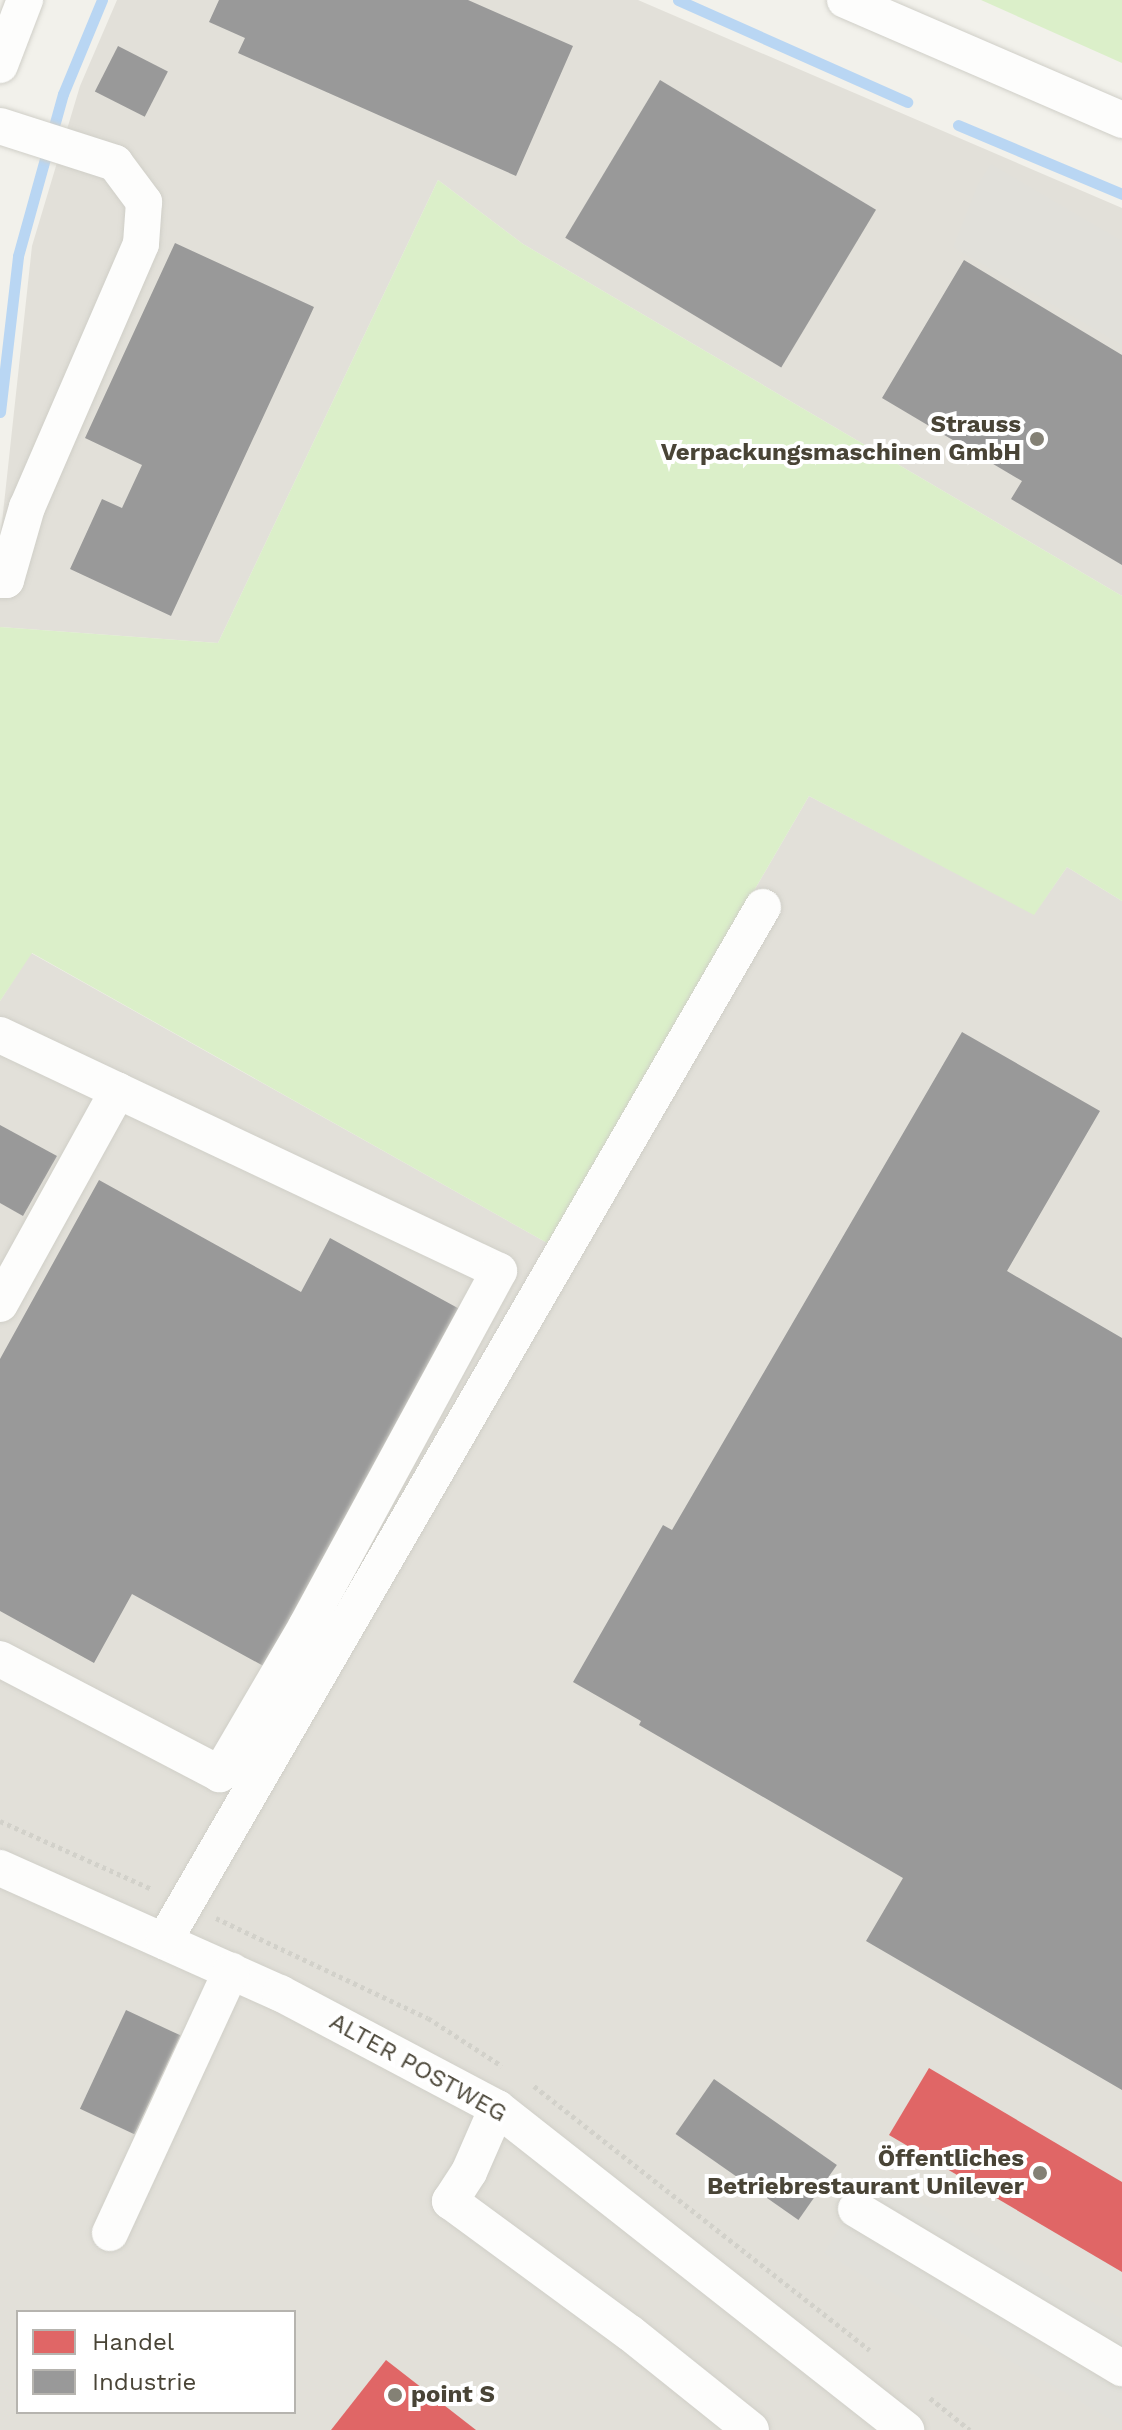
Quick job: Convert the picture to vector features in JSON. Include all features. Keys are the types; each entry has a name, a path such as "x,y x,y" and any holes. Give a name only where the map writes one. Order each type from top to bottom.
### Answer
{"street":[{"path":"2,52 25,0"},
{"path":"845,0 1122,120"},
{"path":"0,126 115,163 144,202 141,244 27,507 6,580 0,580"},
{"path":"164,1941 763,907"},
{"path":"0,1035 499,1271 307,1625 220,1774 0,1659"},
{"path":"0,1304 118,1090"},
{"name":"ALTER POSTWEG","path":"0,1868 280,1993 497,2108 906,2430"},
{"path":"110,2233 231,1971"},
{"path":"497,2108 469,2172 450,2201 630,2333 751,2430"},
{"path":"856,2209 1122,2368"}],"shaded area":[{"path":"117,0 638,0 1122,208 1122,596 523,244 438,180 218,643 0,627 0,541 32,246 80,86"},
{"path":"991,164 1122,241 1122,345 953,247 978,184"},
{"path":"809,796 1034,914 1067,867 1122,901 1122,2430 0,2430 0,1001 31,953 549,1244"},
{"path":"871,2174 1122,2319 1122,2426 824,2253"}],"green space":[{"path":"981,0 1122,0 1122,63"},
{"path":"438,180 523,244 1122,596 1122,901 1067,867 1034,915 809,796 549,1244 32,953 0,1001 0,627 218,643"}],"building: Handel":[{"path":"929,2068 1122,2182 1122,2272 889,2135"},
{"name":"point S","path":"386,2360 476,2430 331,2430"}],"building: Industrie":[{"path":"219,0 468,0 573,46 516,176 238,53 245,38 209,22"},
{"path":"118,46 168,71 145,117 95,91"},
{"path":"660,80 876,210 781,368 565,238"},
{"path":"175,243 314,307 171,616 70,569 102,499 122,508 142,465 85,438"},
{"name":"Strauss Verpackungsmaschinen GmbH","path":"964,260 1122,355 1122,565 1011,499 1022,481 882,398"},
{"path":"962,1032 1100,1111 1007,1271 1122,1338 1122,2090 866,1941 903,1878 639,1725 641,1721 573,1682 663,1525 672,1530"},
{"path":"0,1125 57,1156 23,1216 0,1203"},
{"path":"99,1180 301,1292 330,1238 465,1312 267,1668 132,1594 94,1663 0,1611 0,1359"},
{"path":"126,2010 180,2035 134,2134 80,2109"},
{"path":"714,2079 837,2165 798,2220 676,2134"}],"waterway":[{"path":"0,412 18,256 63,94 102,0"},
{"path":"678,0 907,102"},
{"path":"958,125 1122,194"}],"place":[{"name":"Strauss Verpackungsmaschinen GmbH","path":"1037,439"},
{"name":"Öffentliches Betriebrestaurant Unilever","path":"1040,2173"},
{"name":"point S","path":"395,2395"}]}
